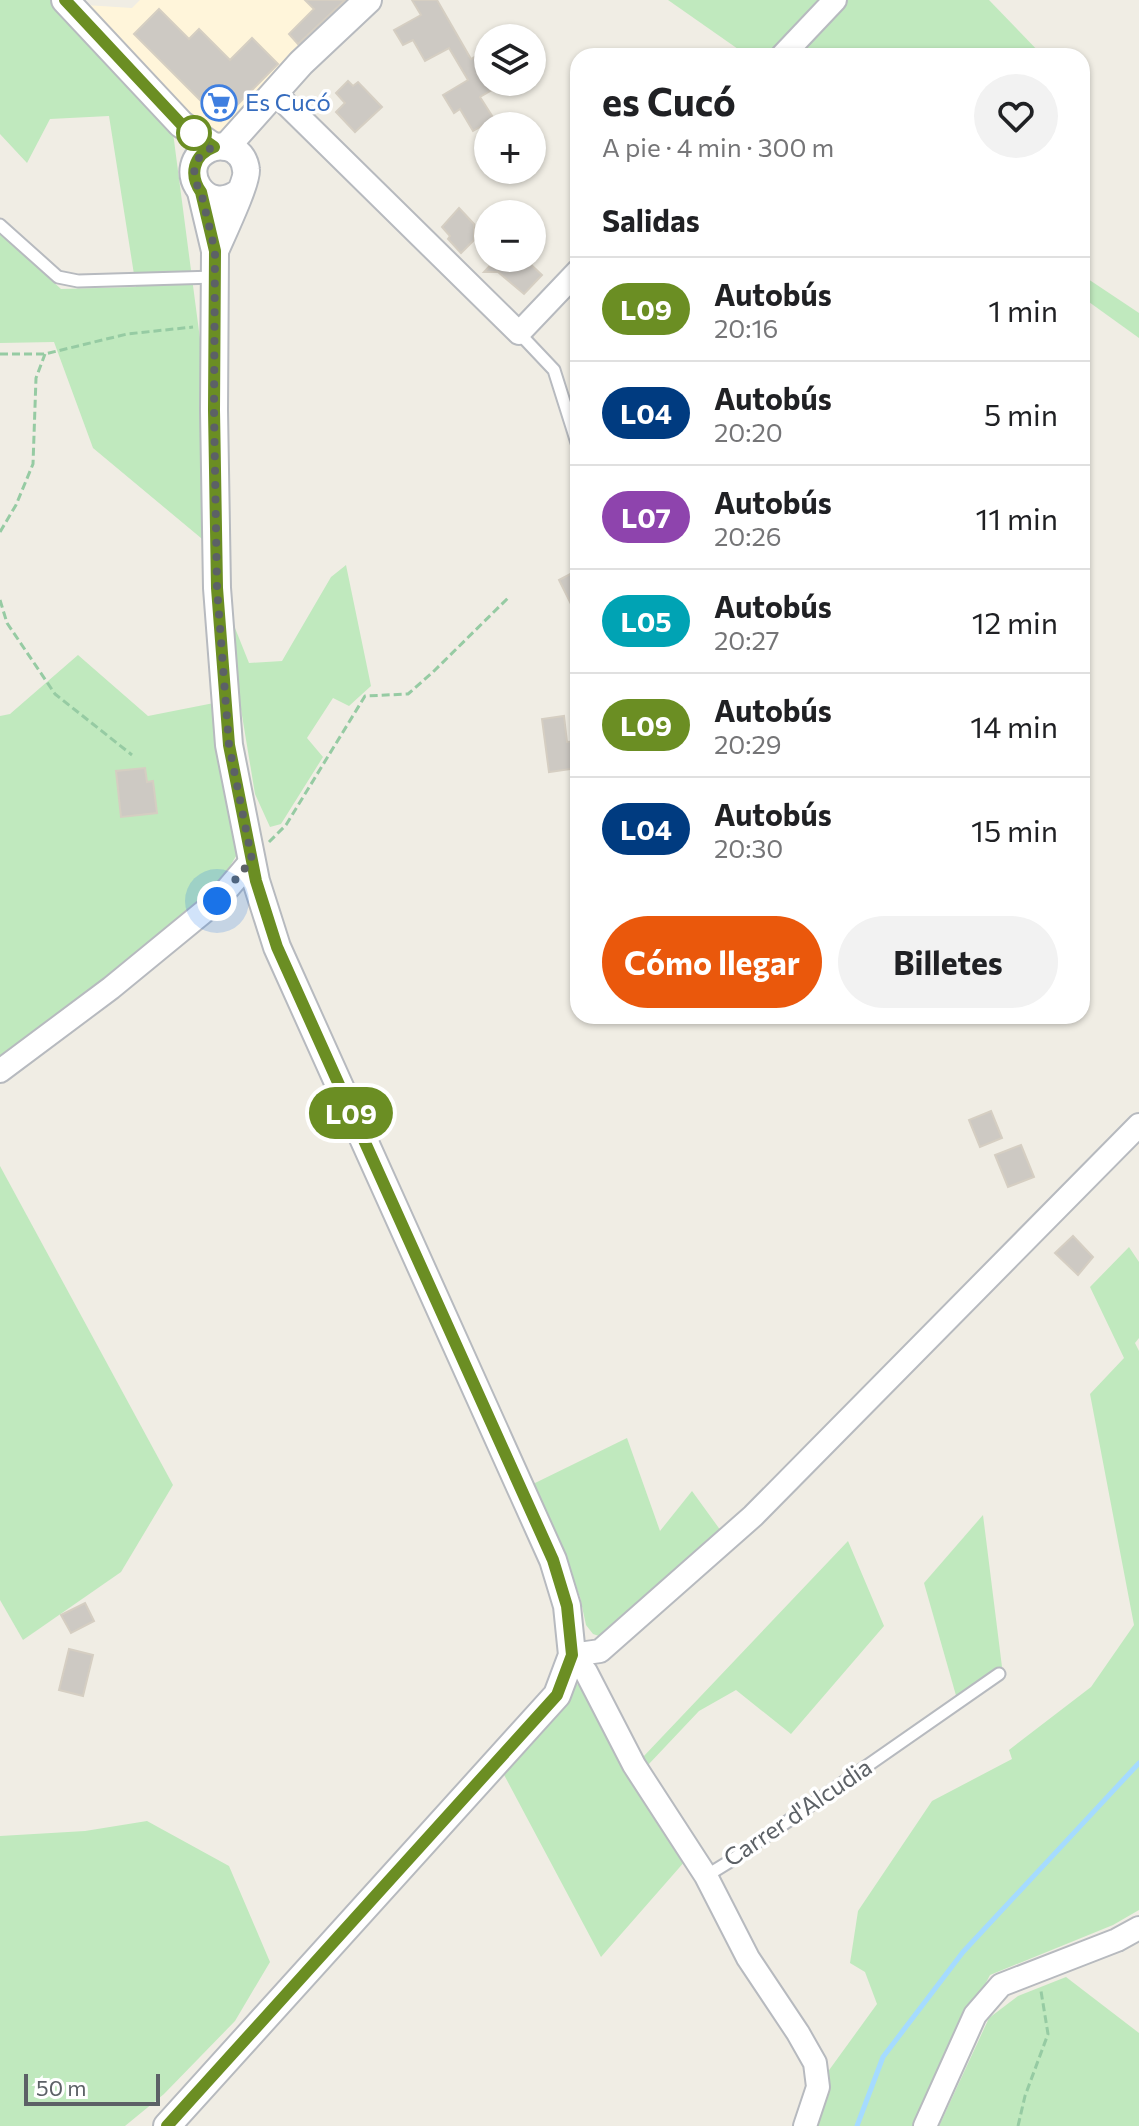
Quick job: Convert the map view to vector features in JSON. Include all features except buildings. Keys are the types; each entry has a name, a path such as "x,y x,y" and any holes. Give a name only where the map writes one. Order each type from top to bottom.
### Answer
{"street":[{"path":"65,0 212,153 239,154 243,180"},
{"path":"167,2126 557,1695 572,1655 567,1606 553,1560 277,947 256,881 229,745 217,588 215,251 201,192 194,179 212,153 368,0"},
{"path":"790,48 835,0"},
{"path":"273,95 519,333 570,279"},
{"path":"215,251 273,95"},
{"path":"201,192 208,197 225,200 243,180"},
{"path":"0,1071 111,988 217,901 252,860"},
{"path":"572,1655 600,1651 753,1516 1139,1125"},
{"name":"Carrer d'Alcudia","path":"572,1655 586,1672 634,1765 706,1876"},
{"path":"706,1876 748,1958 815,2063 818,2087 805,2126"},
{"path":"925,2126 975,2015 1001,1985 1117,1940 1139,1928"}],"lane":[{"path":"0,225 58,277 78,281 215,277"},
{"path":"519,333 554,370 570,421"},
{"name":"Carrer d'Alcudia","path":"706,1876 999,1674"}],"path":[{"path":"0,354 45,354 127,334 214,325"},
{"path":"0,532 16,505 33,464 36,378 45,354"},
{"path":"252,860 286,825 365,696 408,694 508,598"},
{"path":"0,600 7,623 55,694 132,755"},
{"path":"1018,2126 1025,2096 1048,2034 1036,1972"}],"shaded area":[{"path":"140,0 356,0 223,135 194,122 85,5 132,8"}],"green space":[{"path":"0,0 62,0 172,125 200,339 207,543 93,448 54,342 0,343 0,233 61,289 136,287 109,116 50,119 27,163 0,134"},
{"path":"668,0 989,0 1035,48 737,48"},
{"path":"1090,280 1139,313 1139,338 1090,303"},
{"path":"346,565 371,686 349,706 333,698 307,738 323,757 281,824 270,827 255,794 236,679 231,618 249,663 282,661 331,577"},
{"path":"78,655 148,716 219,702 242,846 213,895 0,1059 0,716 10,714"},
{"path":"0,1166 173,1485 121,1572 23,1640 0,1600"},
{"path":"1129,1247 1139,1262 1139,1338 1135,1343 1139,1351 1139,1910 1113,1925 990,1975 912,2126 814,2126 827,2073 877,2004 865,1972 850,1963 858,1911 932,1801 1012,1759 1009,1750 1091,1687 1134,1625 1090,1394 1124,1358 1090,1287"},
{"path":"627,1438 660,1531 692,1491 721,1531 605,1638 593,1634 586,1625 570,1570 533,1484"},
{"path":"983,1515 1002,1667 957,1699 924,1583"},
{"path":"848,1541 884,1626 791,1734 736,1690 699,1711 648,1765 643,1757"},
{"path":"576,1683 593,1697 686,1860 601,1957 502,1771 556,1713"},
{"path":"147,1821 229,1866 270,1962 235,2021 164,2094 125,2126 0,2126 0,1836 85,1831"},
{"path":"1066,1977 1139,2033 1139,2126 939,2126 989,2018 1018,1996"}],"waterway":[{"path":"857,2126 883,2057 963,1952 1139,1763"}],"bus line":[{"name":"L09","path":"65,0 181,124 214,147 199,156 194,179 201,192 215,251 217,588 229,745 256,881 277,947 553,1560 567,1606 572,1655 557,1695 167,2126"}],"place":[{"name":"Es Cucó","path":"219,103"}],"route":[{"path":"194,133 214,147 199,156 194,179 201,192 215,251 217,588 229,745 252,860 217,901"}]}
